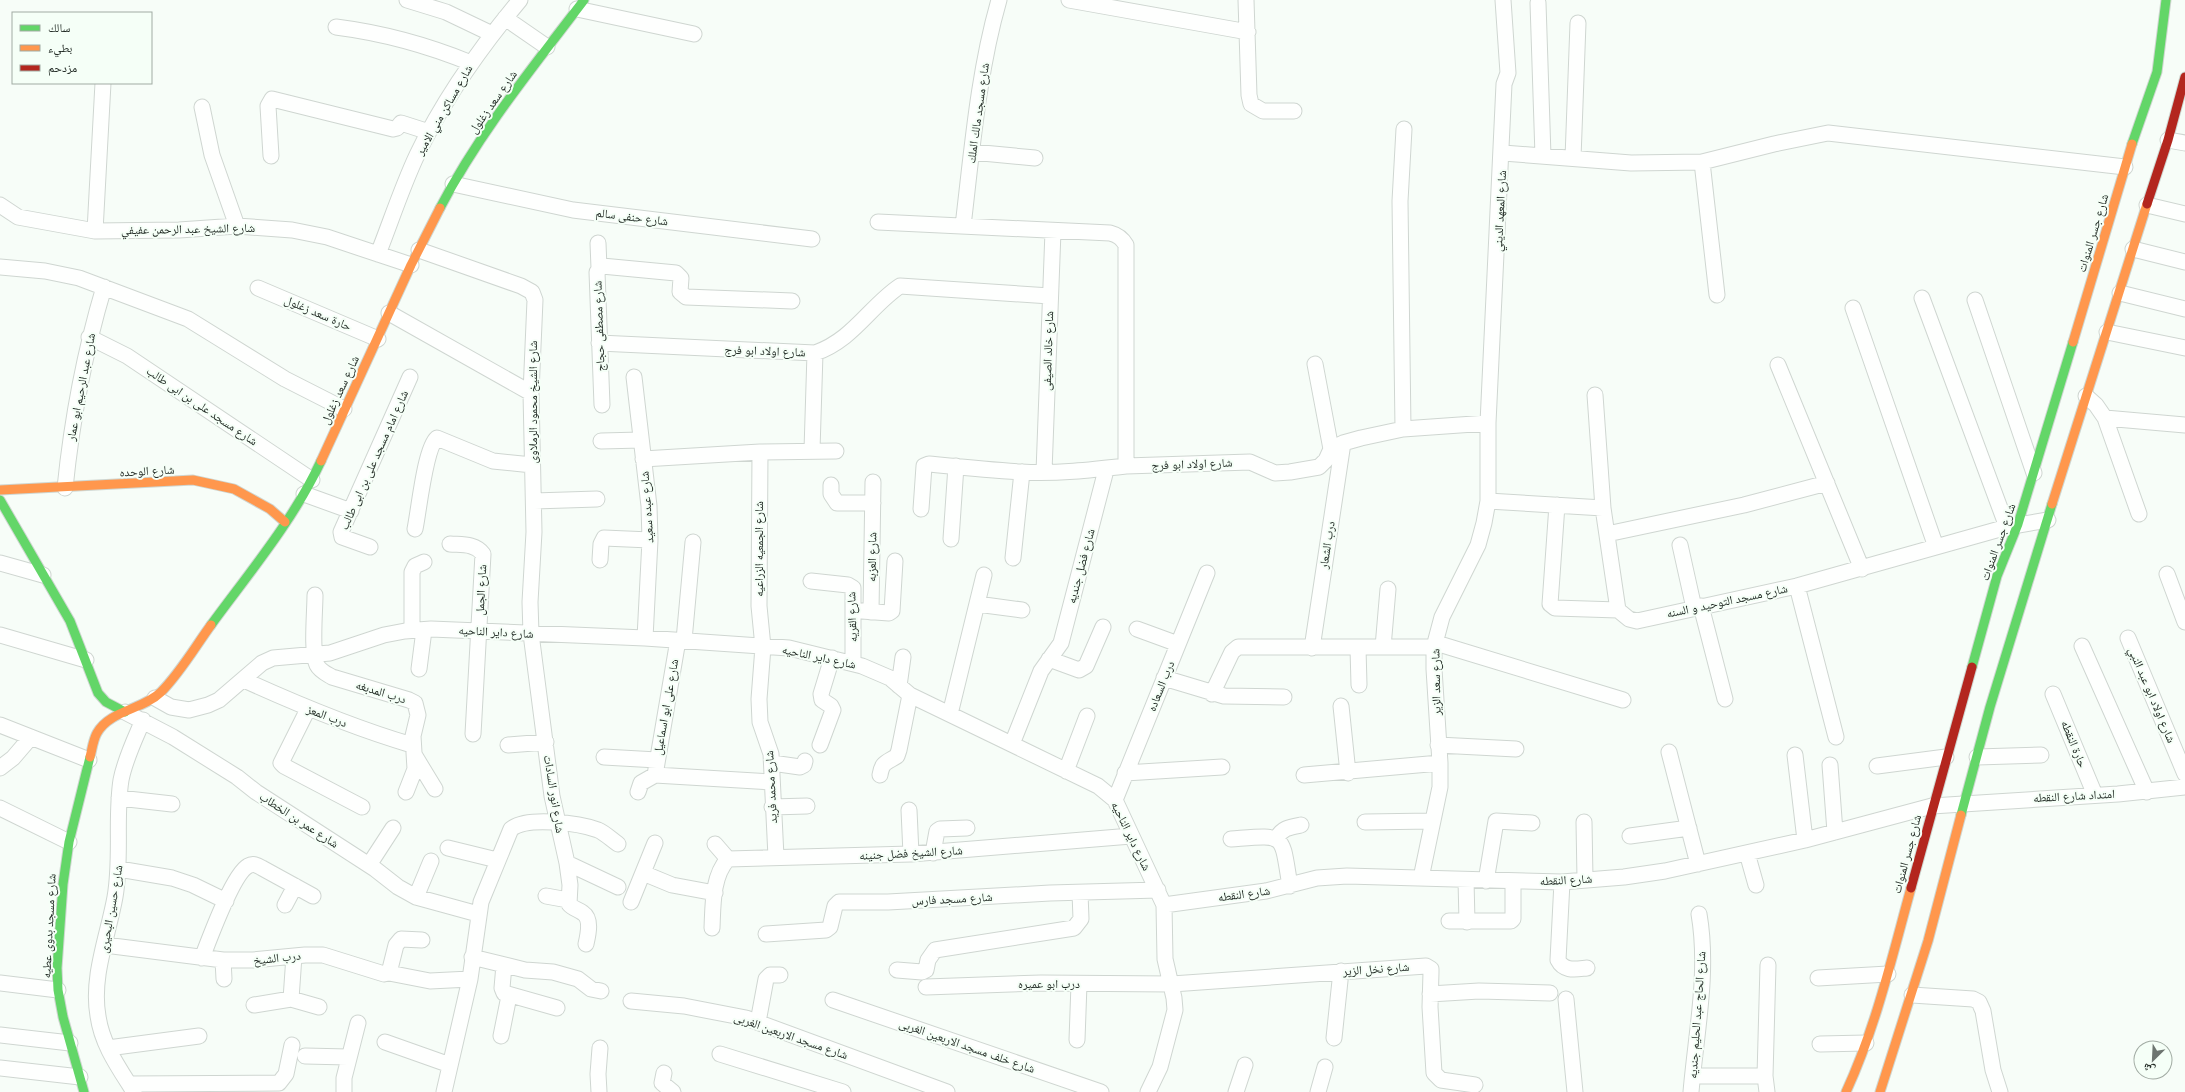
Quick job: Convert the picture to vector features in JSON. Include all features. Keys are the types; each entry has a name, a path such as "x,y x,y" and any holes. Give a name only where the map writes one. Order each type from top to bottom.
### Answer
{"street":[{"path":"407,0 446,12 492,34"},
{"name":"شارع مساكن مني الامير","path":"378,254 403,189 429,132 471,63 492,34 520,0"},
{"name":"شارع مسجد مالك الملك","path":"963,226 989,34 999,0"},
{"path":"1069,0 1248,32"},
{"path":"1246,0 1249,95 1251,104 1263,111 1294,111"},
{"name":"شارع المعهد الديني","path":"1488,423 1503,153 1504,84 1508,73 1503,0"},
{"name":"شارع جسر المنوات","path":"1846,1092 1866,1043 1888,974 1932,806 2012,526 2034,473 2125,167 2157,72 2166,0"},
{"path":"1538,2 1543,156"},
{"path":"581,4 694,34"},
{"name":"شارع سعد زغلول","path":"89,760 96,734 102,724 155,698 177,672 304,494 378,339 411,265 453,184 512,94 547,46 581,4"},
{"path":"505,18 547,46"},
{"path":"1573,158 1578,23"},
{"path":"336,27 396,38 444,52 471,63"},
{"path":"1880,1092 1912,995 1990,708 2086,396 2168,140 2185,77"},
{"path":"95,230 103,84"},
{"path":"271,156 268,106 272,99 394,130 401,123 429,132"},
{"path":"202,107 212,155 237,226"},
{"path":"1403,429 1400,201 1404,129"},
{"path":"1503,153 1631,163 1702,162 1774,144 1828,133 2125,167"},
{"path":"2168,140 2185,144"},
{"path":"972,152 1035,158"},
{"path":"1702,162 1717,295"},
{"name":"شارع حنفى سالم","path":"453,184 573,210 812,239"},
{"name":"شارع الشيخ عبد الرحمن عفيفي","path":"0,205 18,217 33,221 95,230 179,230 237,226 309,232 411,265"},
{"path":"2147,205 2185,214"},
{"path":"878,222 1110,233 1117,235 1126,245 1126,466"},
{"name":"شارع خالد الصيفى","path":"1044,472 1053,231"},
{"path":"598,242 599,268"},
{"path":"2133,249 2185,262"},
{"name":"شارع الشيخ محمود الرملاوى","path":"419,250 521,286 532,292 535,300 531,394 534,501 534,532 530,602 531,634"},
{"name":"شارع مصطفى حجاج","path":"602,405 599,344 599,268 602,266 676,274 681,278 680,292 686,297 792,301"},
{"path":"0,267 45,271 79,278 188,319 285,379 344,409"},
{"name":"شارع اولاد ابو فرج","path":"599,344 816,353 833,345 859,326 890,293 900,286 1050,296"},
{"name":"شارع عبد الرحيم ابو عمار","path":"65,488 71,430 89,337 104,287"},
{"name":"حارة سعد زغلول","path":"258,288 378,339"},
{"path":"2120,293 2185,309"},
{"path":"1922,298 2012,526"},
{"path":"1975,300 2034,473"},
{"path":"1853,308 1936,547"},
{"path":"389,313 531,394"},
{"path":"2107,332 2185,348"},
{"name":"شارع مسجد على بن ابى طالب","path":"89,337 127,356 312,480"},
{"path":"812,450 816,353"},
{"name":"درب الشعار","path":"1312,648 1337,446 1315,364"},
{"path":"1778,365 1862,569"},
{"name":"شارع امام مسجد على بن ابى طالب","path":"370,547 341,536 350,511 410,377"},
{"name":"شارع عبده سعيد","path":"634,377 649,506 650,540 645,638"},
{"path":"1557,505 1550,604 1555,608 1618,610 1603,508 1595,395"},
{"path":"2086,396 2096,404 2105,418 2139,514"},
{"path":"2105,418 2185,425"},
{"path":"1337,446 1403,429 1488,423"},
{"name":"شارع سعد الزير","path":"1421,878 1440,787 1440,763 1434,669 1435,645 1442,617 1478,545 1484,523 1488,501 1488,423"},
{"path":"415,528 428,458 432,442 437,438 493,460 532,465"},
{"path":"601,441 641,440"},
{"name":"شارع اولاد ابو فرج","path":"921,509 924,466 929,464 1022,472 1044,472 1106,470 1126,466 1250,462 1275,473 1319,467 1337,446"},
{"path":"643,459 760,452 812,450 836,451"},
{"name":"شارع الجمعيه الزراعيه","path":"760,452 759,606 763,647"},
{"path":"951,539 956,466"},
{"name":"شارع فضل جنديه","path":"1012,744 1041,671 1049,659 1058,650 1061,643 1106,470"},
{"path":"1013,558 1022,472"},
{"name":"شارع الوحده","path":"0,490 65,488 193,480 214,483 234,489 252,498 285,522"},
{"name":"شارع العزبه","path":"871,612 873,482"},
{"path":"1607,534 1744,505 1827,483"},
{"path":"831,485 831,494 837,503 873,503"},
{"path":"304,494 350,511"},
{"path":"534,501 597,499"},
{"path":"0,500 70,621 98,694 111,705 125,712"},
{"path":"1488,501 1603,508"},
{"name":"شارع مسجد التوحيد و السنه","path":"1618,610 1623,616 1637,621 1797,586 2012,526 2048,520"},
{"path":"600,560 601,544 604,538 650,540"},
{"name":"شارع على ابو اسماعيل","path":"655,775 681,640 693,542"},
{"name":"شارع الجمل","path":"450,544 472,546 480,549 483,554 473,734"},
{"path":"1680,545 1725,700"},
{"path":"853,611 889,613 892,611 894,603 895,561"},
{"path":"419,669 418,630 412,572 415,566 424,562"},
{"path":"0,563 43,575"},
{"name":"درب السعاده","path":"1115,800 1207,573"},
{"path":"2167,574 2185,622"},
{"path":"950,714 984,575"},
{"name":"شارع القريه","path":"811,581 848,585 853,588 853,663"},
{"path":"1797,586 1836,737"},
{"path":"1383,648 1388,589"},
{"path":"314,656 315,596"},
{"path":"977,604 1022,610"},
{"path":"1049,659 1079,670 1086,666 1103,627"},
{"path":"1137,629 1178,644"},
{"name":"شارع داير الناحيه","path":"155,698 171,707 190,710 219,700 262,663 273,658 330,654 384,635 418,630 645,638 789,648 853,663 885,675 910,695 1098,786 1115,800 1164,905 1165,959 1172,984 1175,1010 1160,1067 1148,1092"},
{"name":"شارع انور السادات","path":"531,634 557,822 567,863 570,885 568,900"},
{"path":"0,635 86,660"},
{"name":"شارع اولاد ابو عبد النبي","path":"2128,638 2185,774"},
{"path":"1212,694 1232,652 1238,647 1383,648 1435,645 1623,700"},
{"path":"2082,646 2147,792"},
{"name":"شارع محمد فريد","path":"763,647 759,699 760,722 768,745 772,763 772,807 776,857"},
{"path":"1358,648 1359,685"},
{"name":"درب المدبغه","path":"314,656 317,666 332,677 415,703 418,708 414,750 415,769 406,792"},
{"path":"899,686 903,657"},
{"path":"820,745 833,710 831,706 822,700 821,694 832,658"},
{"path":"1164,678 1212,694 1224,696 1284,697"},
{"name":"درب المعز","path":"244,680 308,709 414,750"},
{"name":"حارة النقطه","path":"2053,694 2095,795"},
{"path":"880,775 882,764 886,760 897,756 910,695"},
{"path":"1341,706 1348,773"},
{"path":"308,709 281,763 284,766 362,807"},
{"name":"شارع عمر بن الخطاب","path":"125,712 143,720 231,773 256,792 369,865 398,887 416,897 478,914"},
{"path":"1066,771 1087,716"},
{"name":"شارع حسين البحيرى","path":"132,1088 108,1048 98,1016 96,1000 97,984 119,869 120,798 124,766 143,720"},
{"path":"0,725 89,760"},
{"path":"0,768 13,758 31,737"},
{"path":"508,745 546,742"},
{"path":"1438,745 1516,749"},
{"path":"414,750 435,789"},
{"path":"1669,752 1698,864"},
{"path":"1795,755 1805,840"},
{"path":"1977,757 2041,755"},
{"path":"604,757 657,760"},
{"path":"1877,766 1946,757"},
{"name":"شارع مسجد بدوى عطيه","path":"84,1092 70,1043 58,990 61,904 69,842 89,760"},
{"path":"772,763 800,767 804,765 805,761"},
{"path":"1304,775 1348,773 1440,763"},
{"path":"1830,765 1835,832"},
{"path":"1125,773 1222,767"},
{"path":"638,792 642,782 655,775 771,782"},
{"name":"امتداد شارع النقطه","path":"1963,804 2147,792 2185,787"},
{"path":"120,798 172,804"},
{"name":"شارع النقطه","path":"1164,905 1290,886 1317,878 1347,876 1562,882 1665,871 1805,840 1932,806 1963,804"},
{"path":"772,807 807,806"},
{"path":"0,808 69,842"},
{"path":"909,810 910,854"},
{"path":"1365,822 1432,821"},
{"path":"1486,881 1496,821 1532,823"},
{"path":"444,1092 470,979 478,914 505,839 511,829 517,825 557,822 587,827 600,831 618,844"},
{"path":"1584,822 1586,880"},
{"path":"1277,838 1280,832 1290,827 1301,825"},
{"path":"369,865 393,828"},
{"path":"933,852 936,831 940,829 967,828"},
{"path":"1630,836 1689,828"},
{"name":"شارع الشيخ فضل جنينه","path":"728,859 910,854 1131,836"},
{"path":"1231,838 1268,836 1277,838 1283,845 1290,886"},
{"path":"631,902 655,843"},
{"path":"712,928 718,874 722,865 728,859 715,844"},
{"path":"448,848 497,860"},
{"path":"1747,853 1756,885"},
{"path":"416,897 431,862"},
{"path":"567,863 618,886"},
{"path":"202,958 238,876 247,866 255,864 313,896"},
{"path":"119,869 172,878 194,885 226,901"},
{"path":"643,873 672,885 715,893"},
{"path":"1466,880 1467,922"},
{"path":"1449,921 1511,921 1513,918 1512,881"},
{"path":"1562,882 1558,960 1561,965 1567,969 1587,968"},
{"path":"285,906 294,886"},
{"name":"شارع مسجد فارس","path":"766,934 826,930 830,927 835,906 839,902 888,902 1158,890"},
{"path":"897,970 922,972 926,970 928,960 935,950 1074,928 1081,919 1080,893"},
{"path":"546,896 568,900 569,904 574,909 583,913 588,918 589,931 586,944"},
{"name":"شارع الحاج عبد الحليم جنديه","path":"1691,1092 1702,978 1702,938 1699,914"},
{"path":"389,973 396,945 401,939 422,940"},
{"name":"درب الشيخ","path":"105,945 223,960 253,960 323,955 384,974 389,973 430,981 470,979"},
{"path":"291,999 294,956"},
{"path":"472,957 525,970 553,972 578,979 591,989 601,991"},
{"path":"223,960 224,979"},
{"path":"1767,1092 1765,1076 1768,964"},
{"path":"504,965 502,988 504,993 509,996 557,1008"},
{"name":"شارع نخل الزير","path":"1172,984 1426,966 1430,969 1434,1073 1441,1080 1455,1087 1475,1085"},
{"path":"1334,1038 1341,971"},
{"path":"1818,978 1888,974"},
{"path":"758,1022 766,979 770,975 780,976"},
{"path":"0,983 58,990"},
{"path":"1077,1040 1079,984"},
{"name":"درب ابو عميره","path":"926,987 1172,984"},
{"path":"1430,994 1479,991 1550,994"},
{"path":"1912,995 1973,999 1979,1002 1983,1011 1993,1070 2000,1092"},
{"path":"501,1036 509,996"},
{"path":"254,1005 291,999 319,1007"},
{"path":"1566,999 1575,1092"},
{"name":"شارع مسجد الاربعين الغربى","path":"631,1000 684,1006 758,1022 946,1092"},
{"name":"شارع خلف مسجد الاربعين الغربى","path":"833,1000 1101,1092"},
{"path":"350,1092 344,1092 344,1078 348,1057 358,1022"},
{"path":"0,1034 70,1043"},
{"path":"108,1048 199,1036"},
{"path":"385,1042 450,1065"},
{"path":"1820,1044 1866,1043"},
{"path":"132,1088 279,1083 286,1074 292,1046"},
{"path":"599,1092 600,1048"},
{"path":"720,1054 843,1092"},
{"path":"305,1056 348,1057"},
{"path":"1236,1092 1245,1066"},
{"path":"1318,1092 1326,1066"},
{"path":"0,1068 80,1077"},
{"path":"664,1074 662,1083 672,1092"},
{"path":"1693,1076 1765,1076"}],"traffic: fast":[{"path":"440,208 455,180 489,127 526,75 584,0"},
{"path":"2132,144 2157,72 2166,0"},
{"path":"1972,667 1997,576 2018,524 2073,342"},
{"path":"211,625 284,526 310,483 321,461"},
{"path":"0,500 70,621 98,693 106,702 125,712"},
{"path":"1961,815 1990,707 2052,504"},
{"path":"84,1092 63,1017 58,990 57,968 63,884 69,842 90,757"}],"traffic: slow":[{"path":"2073,342 2132,144"},
{"path":"2052,504 2147,204"},
{"path":"321,461 411,265 440,208"},
{"path":"0,490 193,480 234,489 270,509 285,522"},
{"path":"90,757 97,733 103,725 110,719 145,703 161,692 181,668 211,625"},
{"path":"1880,1092 1928,941 1961,815"},
{"path":"1846,1092 1857,1067 1875,1017 1911,888"}],"traffic: jam":[{"path":"2147,204 2168,140 2185,77"},
{"path":"1911,888 1972,667"}]}
